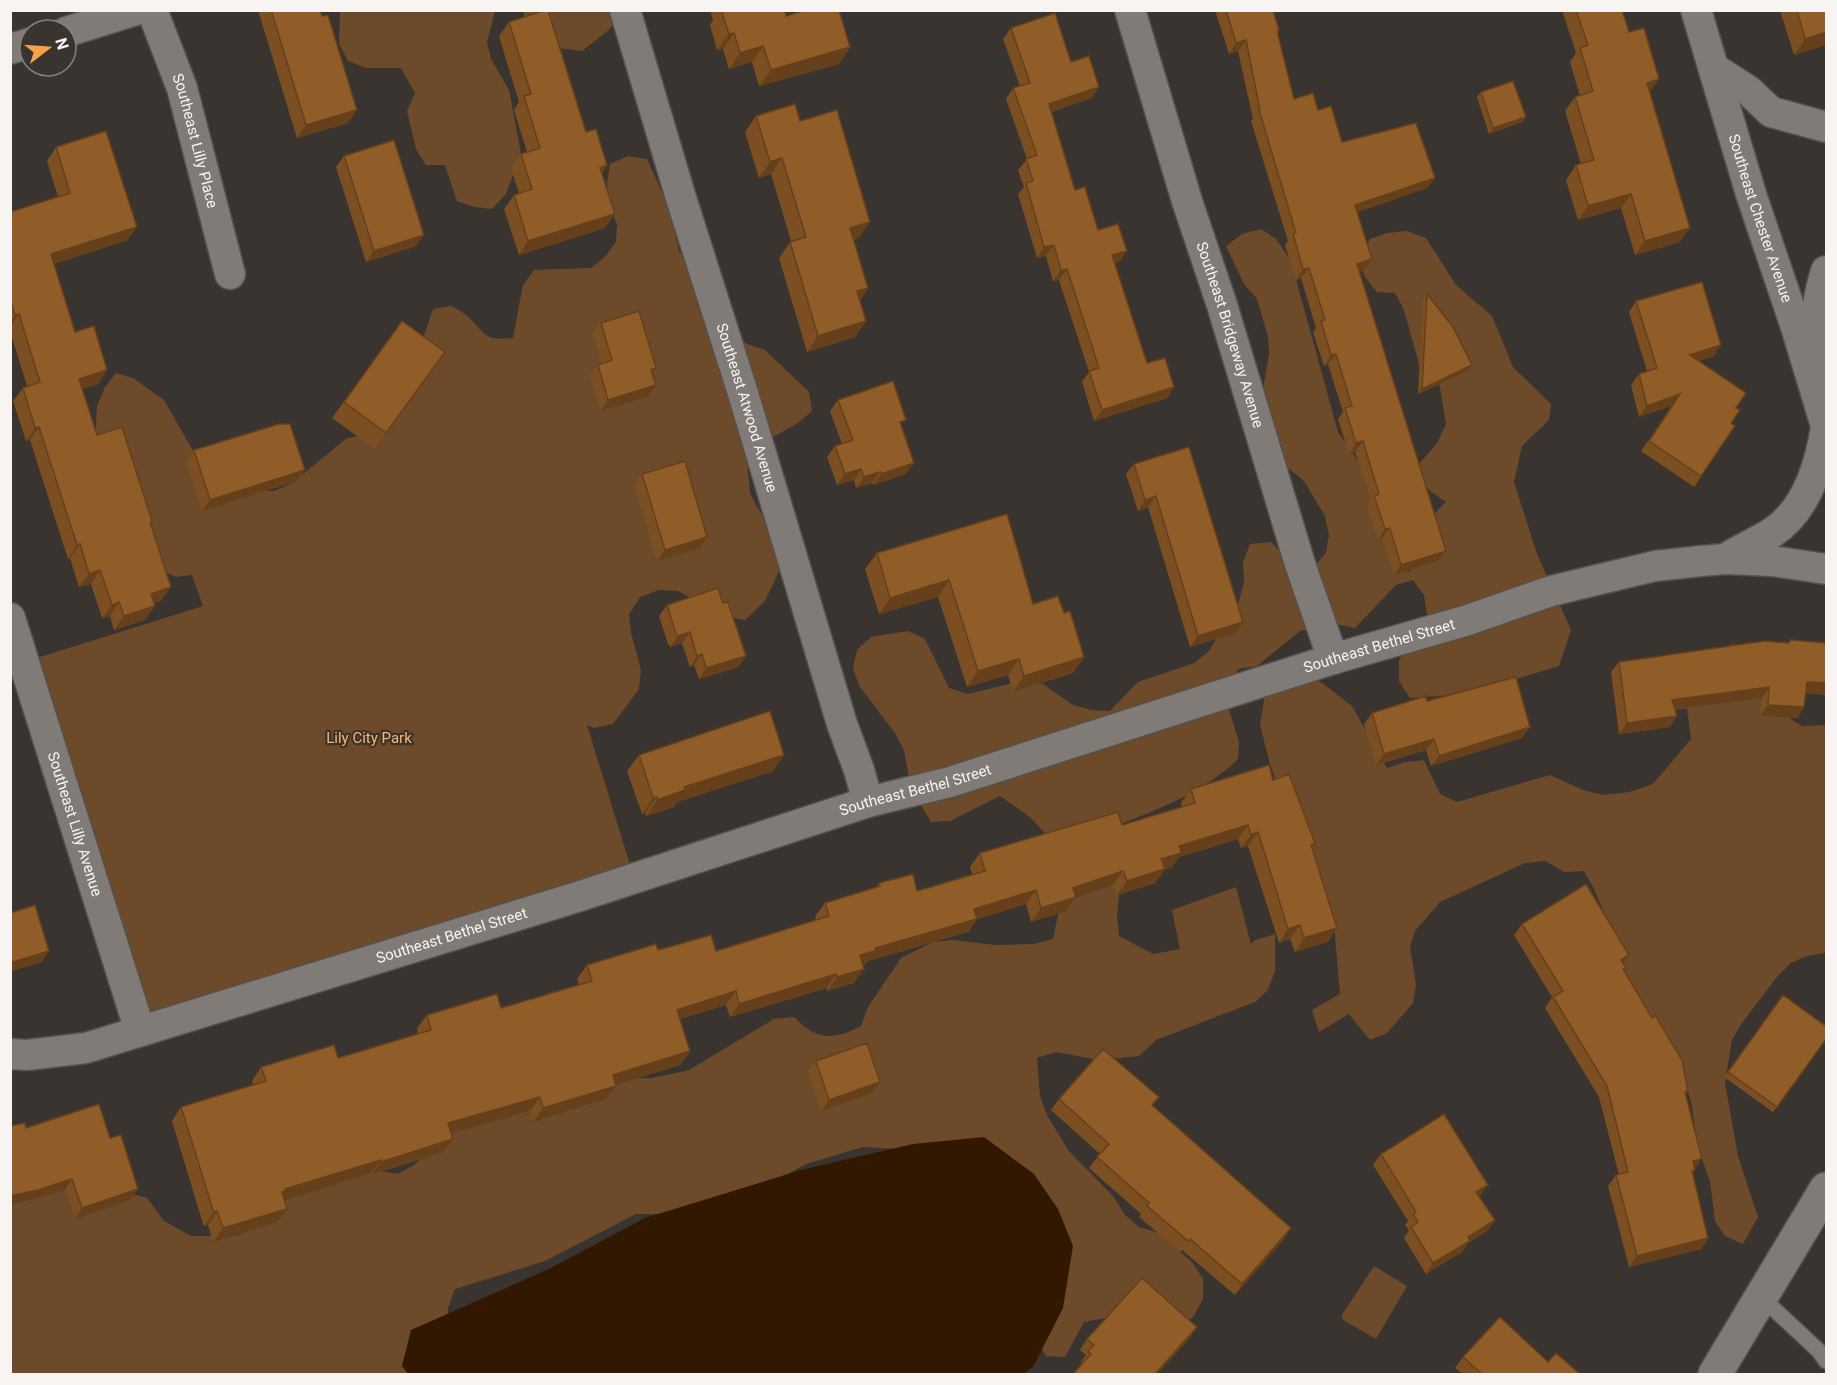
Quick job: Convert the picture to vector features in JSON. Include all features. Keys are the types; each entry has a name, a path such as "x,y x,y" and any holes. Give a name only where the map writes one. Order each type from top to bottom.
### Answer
{"street":[{"path":"78,28 136,10"},
{"name":"Southeast Lilly Place","path":"152,10 182,88 230,274"},
{"name":"Southeast Atwood Avenue","path":"625,10 842,724 868,802"},
{"name":"Southeast Bridgeway Avenue","path":"1130,10 1300,564 1333,659"},
{"name":"Southeast Chester Avenue","path":"1696,10 1751,194 1827,426"},
{"path":"1714,69 1749,91 1771,112 1827,127"},
{"path":"1725,559 1762,539 1787,521 1812,479 1820,457 1827,426 1813,365 1815,328 1827,271"},
{"name":"Southeast Bethel Street","path":"10,1054 86,1048 566,901 868,802 950,782 1333,659 1468,620 1551,591 1655,566 1725,559 1772,561 1827,569"},
{"name":"Southeast Lilly Avenue","path":"10,618 141,1030"},
{"path":"1715,1374 1827,1189"}],"lane":[{"path":"1761,1297 1827,1361"}],"green space":[{"path":"617,10 619,14 609,30 582,51 526,44 523,25 524,11"},
{"path":"340,11 495,11 487,42 491,59 509,90 521,154 506,194 492,209 474,207 457,201 445,165 426,165 416,149 407,111 415,93 401,68 366,68 348,61 339,44"},
{"name":"Lily City Park","path":"628,156 647,159 671,212 679,252 709,279 731,333 747,344 765,350 809,392 812,411 798,423 746,452 750,493 758,509 781,540 784,561 765,601 745,620 727,617 678,591 659,590 640,597 629,614 631,633 641,670 639,689 613,724 594,728 587,725 634,878 140,1031 24,662 203,606 192,575 176,577 140,560 95,443 97,406 105,387 116,373 133,378 164,400 204,470 255,491 274,491 292,483 347,438 366,435 398,413 433,309 451,306 466,315 487,335 496,339 513,338 523,285 534,270 591,268 605,257 616,242 617,224 610,207 607,184 610,164"},
{"path":"1261,229 1276,239 1291,261 1338,432 1359,462 1386,543 1409,572 1421,559 1433,515 1446,502 1430,491 1413,471 1437,443 1446,424 1439,382 1421,372 1404,310 1395,293 1377,292 1363,273 1361,261 1370,239 1387,233 1407,231 1426,238 1456,285 1492,316 1513,367 1551,404 1549,420 1522,446 1514,482 1537,554 1571,630 1559,666 1467,694 1410,698 1399,681 1399,661 1405,644 1419,631 1427,615 1424,595 1413,580 1396,585 1355,628 1337,624 1300,631 1257,666 1238,669 1227,703 1239,742 1238,759 1221,774 1182,798 1073,842 1056,845 1030,817 1000,796 950,821 931,822 911,789 904,750 895,733 860,687 853,669 857,650 871,637 908,631 925,639 949,688 968,694 1025,680 1043,684 1073,705 1092,710 1110,711 1138,682 1194,663 1209,651 1239,601 1244,582 1243,562 1250,544 1271,542 1296,568 1314,567 1326,553 1329,535 1325,516 1304,481 1288,468 1278,452 1262,394 1269,355 1268,336 1257,299 1244,284 1226,246 1242,234"},
{"path":"1733,644 1772,645 1786,716 1802,726 1826,725 1826,953 1807,956 1791,963 1777,977 1732,1040 1725,1083 1738,1156 1758,1217 1743,1244 1725,1236 1715,1221 1710,1181 1697,1146 1692,1106 1676,1049 1628,1007 1609,924 1584,871 1564,872 1546,861 1525,863 1440,902 1415,931 1410,947 1416,985 1413,1003 1387,1033 1370,1040 1349,1014 1319,1032 1312,1010 1340,994 1334,925 1291,822 1270,764 1260,725 1267,683 1305,675 1322,683 1352,706 1387,768 1405,762 1424,760 1440,794 1457,802 1550,775 1583,790 1603,795 1630,792 1653,784 1691,739 1686,700 1715,651"},
{"path":"1088,878 1120,886 1117,915 1119,936 1153,954 1180,949 1172,910 1236,887 1251,944 1255,940 1275,934 1275,971 1268,990 1255,1002 1156,1040 1139,1056 1099,1060 1056,1052 1037,1058 1040,1096 1047,1115 1068,1150 1113,1196 1125,1215 1139,1227 1159,1233 1193,1263 1203,1279 1203,1299 1193,1317 1179,1330 1106,1318 1084,1322 1065,1357 1046,1356 922,1150 863,1147 806,1164 735,1203 686,1214 636,1214 545,1261 455,1289 448,1308 448,1327 473,1374 11,1374 10,1196 95,1176 128,1193 147,1198 164,1221 191,1236 236,1236 254,1228 287,1195 363,1168 398,1174 414,1165 442,1139 459,1109 616,1079 652,1078 689,1070 774,1019 794,1017 810,1030 825,1036 851,1031 861,1026 868,1007 901,958 933,942 953,940 995,945 1034,944 1053,939 1061,901"},
{"path":"1374,1266 1407,1286 1376,1339 1343,1320 1342,1315"}],"shaded area":[{"path":"984,1137 1034,1174 1058,1209 1073,1246 1063,1308 1033,1367 1023,1374 408,1374 402,1366 411,1330 549,1269 645,1218 801,1170 913,1144"}],"building":[{"path":"271,10 320,10 322,16 328,15 357,110 306,125"},
{"path":"548,10 586,132 596,129 607,165 600,168 615,214 528,241 514,195 532,189 521,154 540,148 524,96 531,94 509,22"},
{"path":"721,10 785,10 786,16 806,10 839,10 850,47 771,70 763,46 740,53 734,33 729,34"},
{"path":"1226,10 1273,10 1294,99 1313,93 1318,110 1331,106 1342,142 1416,123 1435,178 1355,205 1372,259 1357,264 1446,551 1401,565 1390,528 1385,529 1374,496 1379,494 1363,441 1356,443 1345,408 1352,406 1336,354 1331,355 1321,321 1325,320 1309,268 1303,269 1293,234 1296,233 1259,110 1246,40 1236,43"},
{"path":"1576,10 1622,10 1629,32 1644,28 1659,79 1647,83 1690,228 1645,241 1631,194 1588,206 1576,165 1594,160 1575,97 1593,91 1580,48 1588,45"},
{"path":"1797,10 1827,10 1827,32 1805,39"},
{"path":"1055,13 1071,62 1089,56 1099,87 1049,104 1075,190 1085,187 1098,230 1118,224 1127,251 1112,255 1147,363 1165,358 1174,387 1102,410 1089,371 1099,368 1067,269 1061,270 1054,245 1044,247 1026,183 1033,181 1026,159 1037,155 1013,88 1030,83 1011,28"},
{"path":"1513,81 1526,117 1493,128 1481,92"},
{"path":"795,104 800,121 837,110 870,222 850,228 868,288 857,291 866,321 818,336 790,242 806,237 782,158 770,162 756,116"},
{"path":"106,131 137,227 51,254 75,332 94,326 107,370 79,379 97,435 122,427 171,587 151,594 155,606 124,616 119,602 112,605 100,570 89,574 80,544 77,545 39,427 35,428 23,388 40,382 19,314 15,315 10,299 10,212 70,193 56,147"},
{"path":"394,140 424,235 374,251 344,156"},
{"path":"1702,282 1721,345 1690,355 1746,393 1736,408 1740,410 1731,423 1735,426 1701,476 1649,441 1680,394 1647,406 1639,374 1657,368 1636,301"},
{"path":"1427,294 1453,327 1472,365 1422,389"},
{"path":"639,311 656,368 651,370 656,385 608,400 598,365 612,360 601,323"},
{"path":"402,321 445,352 386,433 344,402"},
{"path":"893,381 906,420 900,422 914,463 864,477 861,469 845,474 835,446 853,440 838,400"},
{"path":"279,424 290,424 305,470 210,500 194,450"},
{"path":"1189,447 1243,622 1198,636 1156,496 1145,500 1134,464"},
{"path":"685,461 707,537 665,550 642,474"},
{"path":"1007,514 1033,604 1058,596 1064,613 1070,611 1084,657 1024,676 1019,659 978,671 949,580 890,598 877,553"},
{"path":"718,588 723,603 728,602 746,656 706,668 702,654 697,656 690,632 678,636 676,634 667,605"},
{"path":"1790,640 1827,643 1827,683 1807,682 1804,707 1768,705 1769,687 1672,700 1677,716 1627,723 1619,662 1764,641 1789,643"},
{"path":"1516,677 1530,727 1439,756 1434,739 1384,754 1372,713 1426,696 1427,701"},
{"path":"770,711 784,755 684,787 685,790 657,800 657,797 653,798 639,755"},
{"path":"1269,765 1273,780 1289,774 1315,843 1311,845 1337,928 1304,938 1300,925 1288,929 1258,832 1251,835 1248,825 1179,846 1182,853 1161,859 1165,869 1127,881 1123,871 1073,888 1076,897 1041,908 1036,890 974,909 977,919 875,948 875,951 860,955 864,969 837,977 836,974 739,1004 736,991 677,1010 690,1051 613,1075 616,1086 543,1108 540,1097 448,1123 453,1139 285,1189 286,1191 282,1192 287,1209 223,1228 217,1211 213,1210 181,1107 266,1081 261,1067 334,1045 338,1058 431,1030 427,1015 497,994 501,1008 592,981 587,965 656,944 658,950 711,935 716,951 829,916 825,903 880,886 879,883 913,874 917,891 985,871 980,853 1118,812 1122,825 1195,803 1191,789"},
{"path":"1586,884 1629,955 1621,960 1626,968 1623,969 1652,1018 1655,1015 1682,1060 1688,1091 1685,1092 1702,1159 1693,1161 1695,1170 1692,1171 1708,1238 1637,1256 1616,1175 1628,1172 1607,1086 1553,997 1563,991 1522,924"},
{"path":"35,905 49,951 10,963 10,913"},
{"path":"1783,995 1827,1027 1827,1038 1777,1107 1728,1072"},
{"path":"867,1043 880,1082 829,1100 816,1061"},
{"path":"1103,1049 1159,1097 1152,1105 1291,1228 1242,1284 1147,1206 1149,1203 1097,1157 1109,1144 1059,1099"},
{"path":"99,1104 110,1138 121,1135 138,1189 82,1208 72,1179 10,1196 10,1126 25,1123 26,1128"},
{"path":"1444,1114 1488,1185 1476,1192 1495,1220 1468,1237 1470,1241 1433,1263 1411,1227 1418,1222 1413,1214 1416,1212 1381,1154"},
{"path":"1142,1278 1197,1327 1155,1374 1073,1374 1091,1354 1088,1351 1094,1345 1087,1339"},
{"path":"1500,1317 1548,1362 1556,1353 1580,1374 1482,1374 1463,1357"}]}
